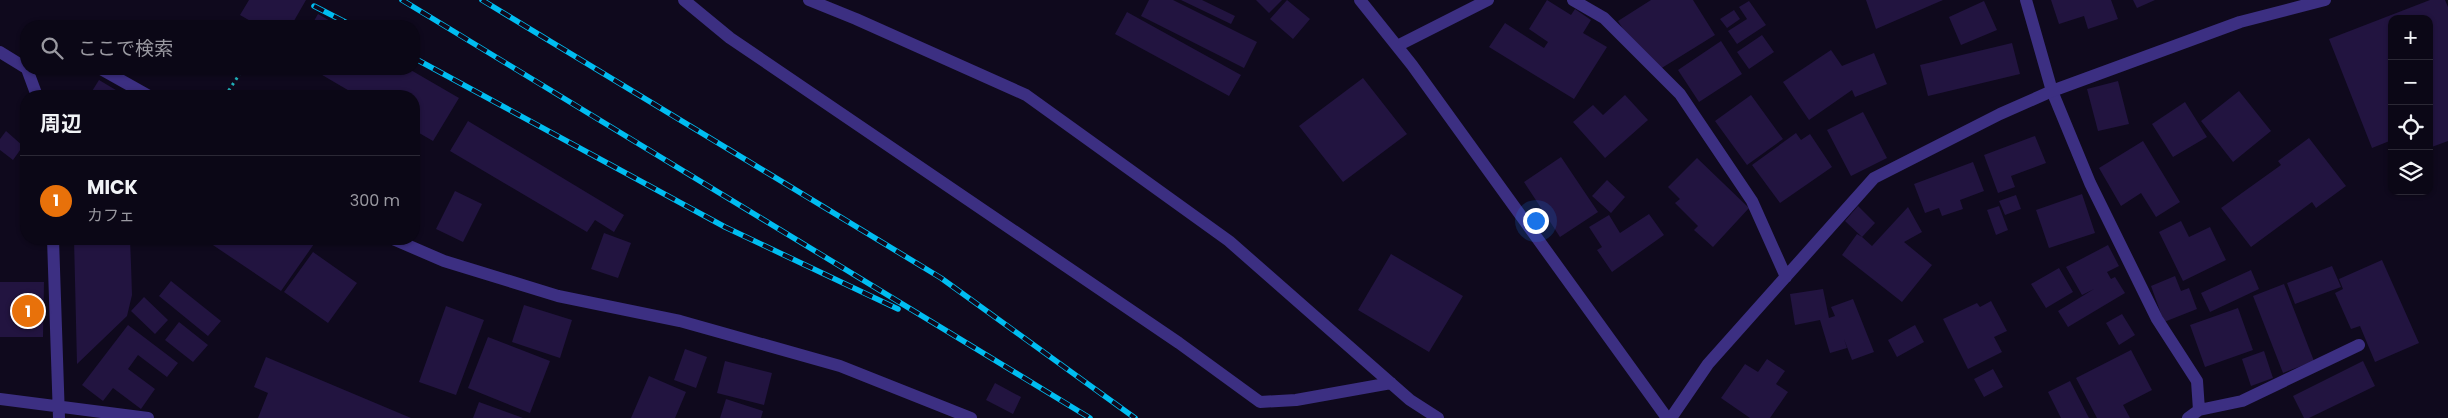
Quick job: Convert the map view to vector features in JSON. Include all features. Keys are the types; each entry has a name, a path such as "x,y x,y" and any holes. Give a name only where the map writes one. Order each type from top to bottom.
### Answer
{"street":[{"path":"684,0 730,38 1171,337 1260,402 1296,400 1391,383"},
{"path":"809,0 856,18 1026,95 1229,241 1410,400 1438,418"},
{"path":"1360,0 1397,46 1669,418 1708,364 1874,178 2000,114 2052,91 2240,22 2324,0"},
{"path":"1397,46 1488,0"},
{"path":"1573,0 1604,18 1680,94 1752,201 1786,277"},
{"path":"2026,0 2052,91 2090,183 2152,310 2197,381 2199,410"},
{"path":"0,52 20,64"},
{"path":"29,75 35,90"},
{"path":"111,75 138,90"},
{"path":"53,245 59,412"},
{"path":"407,245 444,261 558,296 680,322 840,366 971,418"},
{"path":"2188,418 2199,410 2242,401 2359,345"},
{"path":"0,399 59,412 148,418"}],"path":[{"path":"229,90 239,75"}],"building":[{"path":"249,0 306,0 294,20 249,20 240,15"},
{"path":"1149,0 1173,0 1257,42 1244,68 1141,16"},
{"path":"1181,0 1202,0 1235,16 1231,24"},
{"path":"1256,0 1282,0 1269,13"},
{"path":"1287,0 1310,19 1293,39 1270,19"},
{"path":"1547,0 1571,15 1575,9 1591,20 1583,33 1607,47 1574,99 1489,47 1505,23 1544,48 1548,42 1529,29"},
{"path":"1651,0 1693,0 1715,35 1652,74 1618,21"},
{"path":"1866,0 1943,0 1876,29"},
{"path":"2051,0 2111,0 2118,19 2088,29 2084,16 2059,24"},
{"path":"2133,0 2155,0 2137,8"},
{"path":"2430,0 2445,0 2448,7 2448,141 2433,147 2433,15 2391,15"},
{"path":"1749,1 1766,25 1737,44 1728,31 1747,19 1739,7"},
{"path":"1984,1 1997,30 1961,45 1949,17"},
{"path":"1734,10 1740,19 1727,28 1720,19"},
{"path":"1127,12 1241,75 1229,96 1115,34"},
{"path":"318,14 328,20 314,20"},
{"path":"2388,16 2388,142 2372,148 2329,39"},
{"path":"1762,35 1774,52 1749,69 1737,52"},
{"path":"1721,41 1742,74 1699,102 1678,70"},
{"path":"2012,43 2020,74 1928,96 1920,65"},
{"path":"1831,50 1842,66 1874,53 1887,84 1855,97 1852,90 1809,120 1783,82"},
{"path":"322,75 419,75 459,98 433,141 420,133 420,90 348,90"},
{"path":"1363,78 1407,134 1343,182 1299,126"},
{"path":"99,80 116,90 93,90"},
{"path":"2118,81 2129,124 2098,131 2087,89"},
{"path":"2239,91 2271,131 2233,162 2201,121"},
{"path":"1625,95 1648,120 1605,158 1573,122 1593,105 1603,115"},
{"path":"1751,95 1783,139 1747,165 1715,121"},
{"path":"2185,102 2207,137 2173,157 2152,124"},
{"path":"1863,112 1887,158 1851,176 1827,130"},
{"path":"468,121 624,215 614,232 595,220 587,232 450,151"},
{"path":"6,131 20,143 20,150 13,160 0,150 0,139"},
{"path":"1796,133 1801,140 1810,134 1832,167 1780,203 1752,165"},
{"path":"2035,136 2046,163 2011,176 2015,187 1998,193 1984,155"},
{"path":"2309,138 2346,186 2316,208 2312,202 2251,247 2221,208 2281,165 2278,161"},
{"path":"2143,141 2180,202 2156,217 2141,193 2121,206 2099,168"},
{"path":"1561,157 1598,212 1560,237 1524,182"},
{"path":"1697,158 1749,208 1713,247 1694,230 1698,226 1675,203 1680,199 1668,187"},
{"path":"1973,162 1984,191 1960,200 1963,209 1942,216 1939,208 1925,213 1914,184"},
{"path":"1607,180 1625,197 1611,213 1592,196"},
{"path":"455,191 482,204 463,242 436,229"},
{"path":"2082,194 2095,233 2049,248 2036,210"},
{"path":"2016,195 2021,209 2005,215 1999,201"},
{"path":"1858,206 1875,223 1862,237 1845,221"},
{"path":"1999,206 2008,230 1996,235 1987,210"},
{"path":"1908,207 1922,232 1904,242 1932,265 1902,302 1842,255 1857,234 1872,246"},
{"path":"1649,214 1664,235 1612,272 1597,250 1602,247 1589,227 1609,215 1620,233"},
{"path":"2181,221 2189,237 2210,227 2226,260 2183,281 2159,232"},
{"path":"604,233 631,243 618,278 591,269"},
{"path":"74,245 130,245 132,295 127,316 77,364"},
{"path":"213,245 313,245 281,291"},
{"path":"2108,245 2119,266 2107,272 2111,279 2115,277 2125,293 2068,327 2058,311 2094,289 2082,295 2066,267"},
{"path":"313,252 357,283 328,323 284,292"},
{"path":"1391,254 1463,296 1429,352 1358,310"},
{"path":"2382,260 2419,343 2375,362 2360,326 2351,329 2335,293 2343,289 2339,279"},
{"path":"2332,266 2341,287 2295,304 2287,283"},
{"path":"2059,268 2073,292 2046,308 2031,284"},
{"path":"2251,270 2259,289 2210,312 2201,293"},
{"path":"2175,276 2181,291 2189,288 2197,309 2164,322 2151,286"},
{"path":"171,281 221,321 208,336 159,296"},
{"path":"0,282 44,282 43,337 0,337"},
{"path":"2284,284 2314,361 2283,373 2253,296"},
{"path":"1823,289 1829,318 1835,316 1831,307 1853,299 1874,352 1852,360 1844,339 1847,348 1830,353 1820,320 1795,325 1790,294"},
{"path":"144,297 168,320 155,334 131,311"},
{"path":"1991,301 2007,331 1994,337 2002,352 1968,369 1943,319 1977,303 1980,307"},
{"path":"524,305 572,320 560,358 512,342"},
{"path":"446,306 484,320 456,395 419,382"},
{"path":"2238,308 2253,350 2205,367 2190,325"},
{"path":"2122,314 2135,335 2119,345 2106,323"},
{"path":"179,322 208,345 193,362 165,340"},
{"path":"128,325 178,363 167,377 138,355 128,369 155,389 141,409 113,388 103,401 82,385"},
{"path":"1915,325 1924,342 1897,357 1888,340"},
{"path":"488,337 550,361 530,413 468,388"},
{"path":"685,349 707,357 696,388 674,380"},
{"path":"2131,350 2152,390 2123,405 2130,418 2097,418 2076,378"},
{"path":"2264,351 2273,378 2251,386 2242,359"},
{"path":"266,357 411,418 258,418 268,393 254,387"},
{"path":"1767,359 1785,371 1776,384 1788,392 1770,418 1750,418 1721,398 1745,364 1758,372"},
{"path":"725,361 772,373 764,405 717,393"},
{"path":"2363,361 2375,386 2309,418 2304,418 2293,396"},
{"path":"1993,369 2003,387 1984,397 1974,379"},
{"path":"649,376 686,392 675,418 631,418"},
{"path":"2070,381 2089,418 2061,418 2048,392"},
{"path":"995,383 1021,397 1013,414 986,400"},
{"path":"726,399 763,411 761,418 720,418"},
{"path":"479,402 523,418 473,418"}],"railway":[{"path":"402,0 1090,418"},
{"path":"482,0 941,278 1135,418"},
{"path":"314,6 341,20"},
{"path":"420,61 725,227 898,309"}],"place":[{"name":"MICK","path":"28,311"}]}
